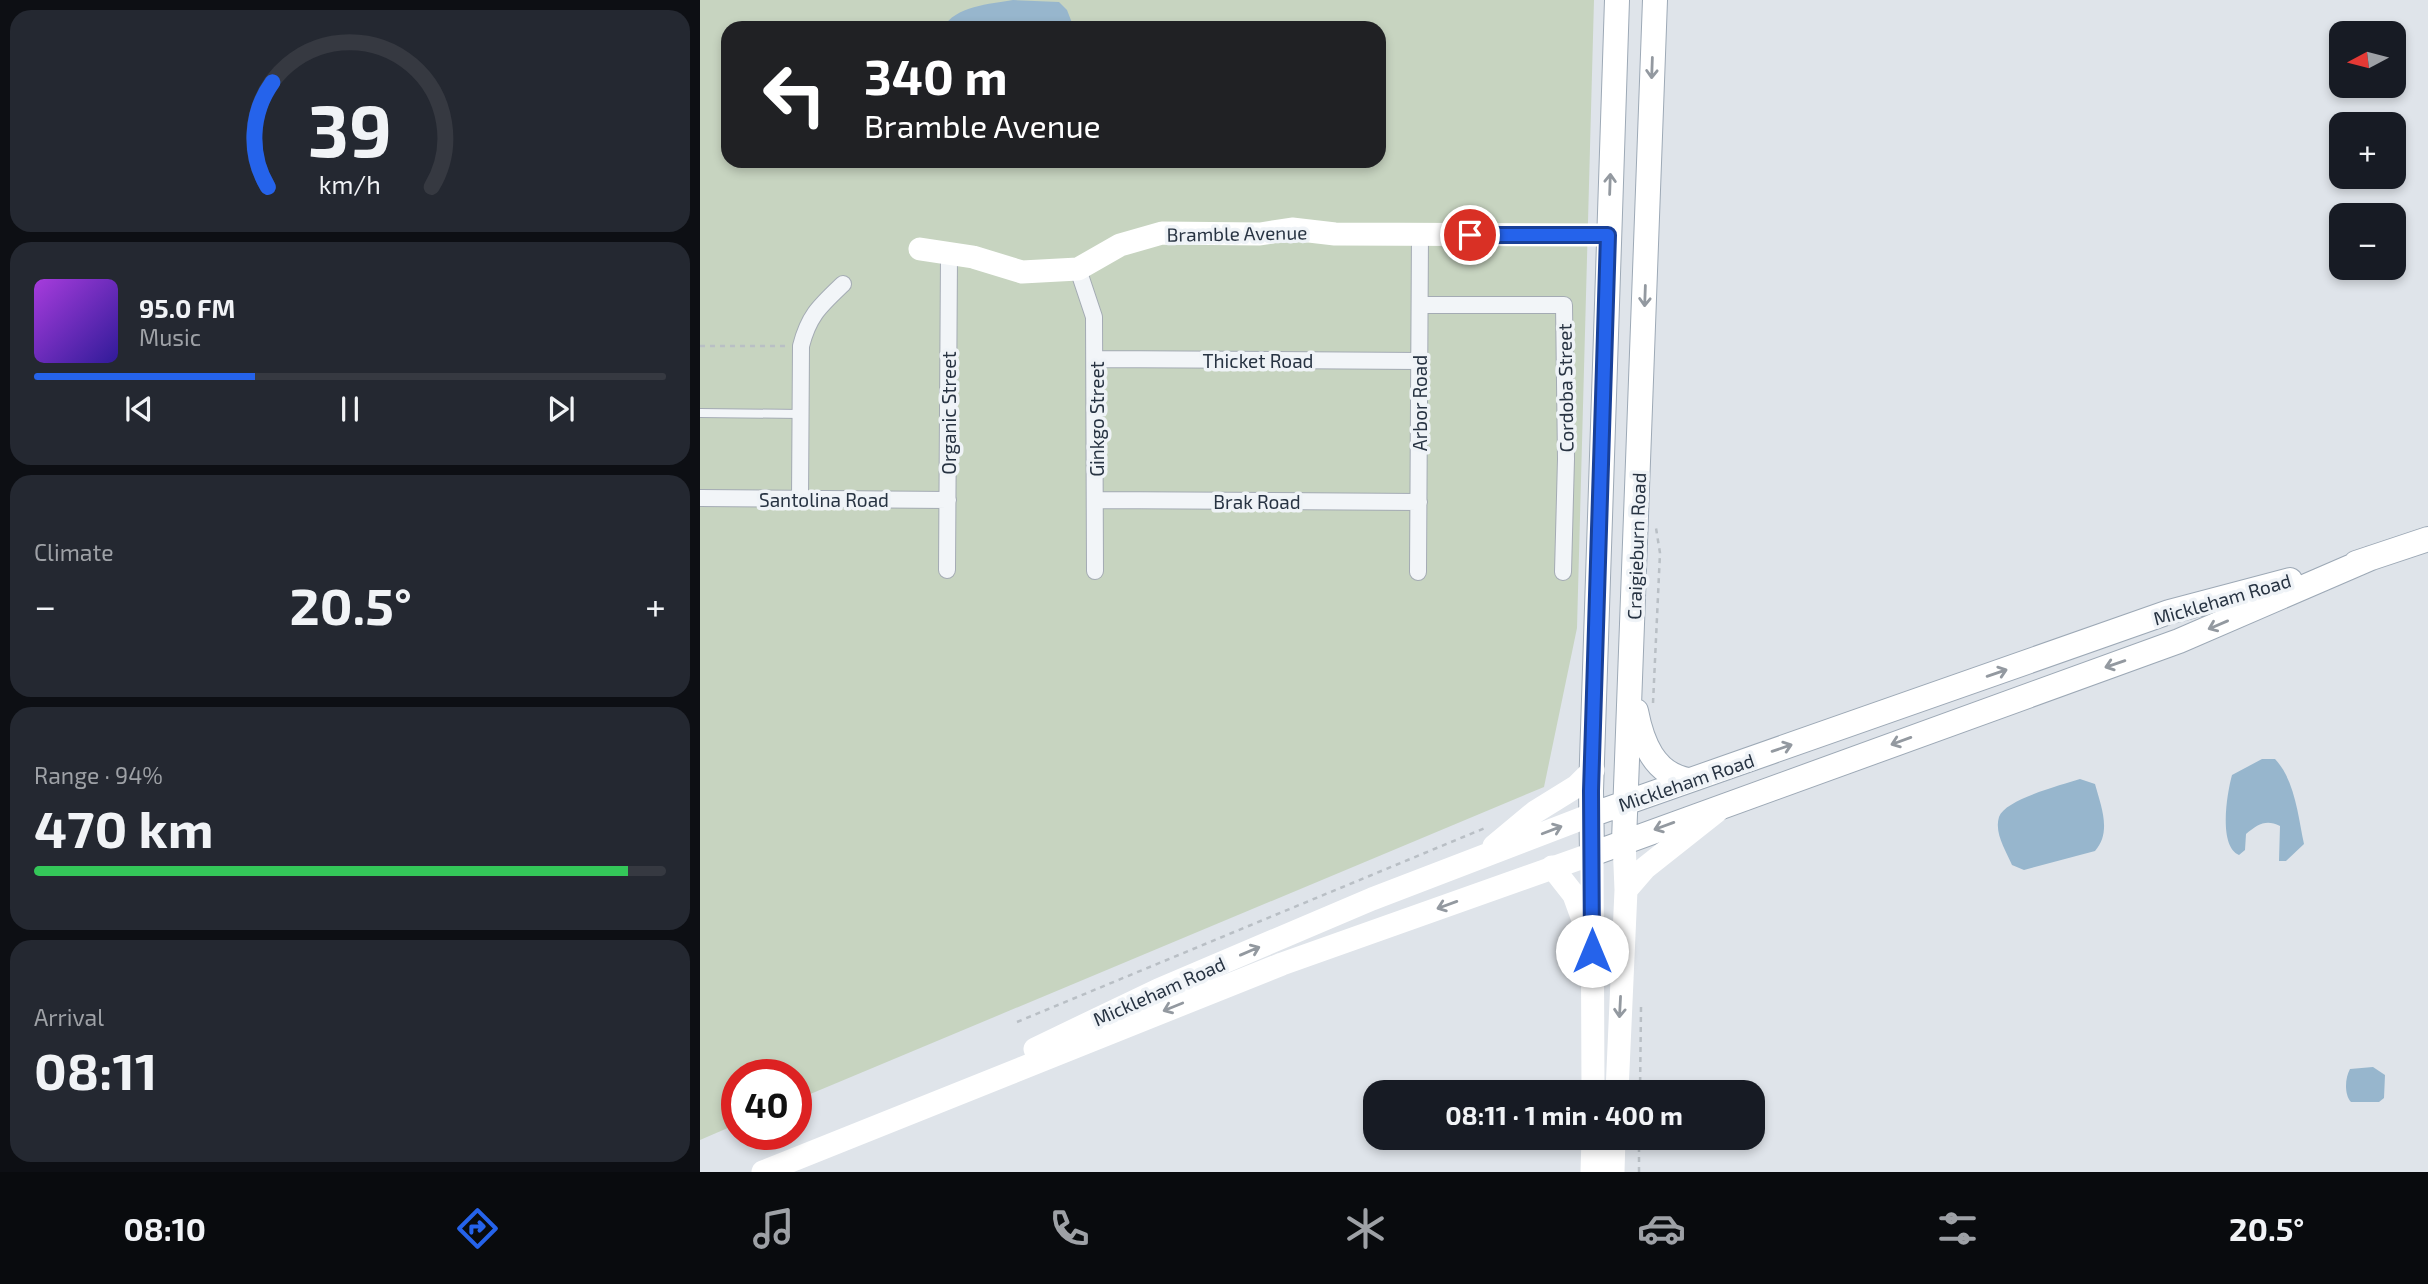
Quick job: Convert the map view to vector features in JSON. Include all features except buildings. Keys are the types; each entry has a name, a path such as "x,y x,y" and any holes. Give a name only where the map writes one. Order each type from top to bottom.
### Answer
{"main road":[{"name":"Craigieburn Road","path":"1593,1080 1592,770 1617,0"},
{"name":"Craigieburn Road","path":"1617,1080 1626,890 1625,802 1655,0"},
{"name":"Bramble Avenue","path":"920,249 948,256 972,257 1022,272 1078,269 1120,245 1162,233 1260,234 1292,229 1335,234 1608,235"},
{"name":"Mickleham Road","path":"946,1098 1065,1033 1158,990 1372,899 1625,802 2169,612 2371,558 2428,539"},
{"name":"Mickleham Road","path":"763,1172 1282,964 2179,642 2371,558"},
{"path":"1631,679 1643,740 1649,752 1667,774 1688,780"},
{"path":"1481,857 1535,812 1577,786 1592,770"},
{"path":"1626,890 1645,868 1725,804"},
{"path":"1552,867 1574,895 1592,951"},
{"path":"1592,1172 1593,1150"},
{"path":"1613,1172 1614,1150"}],"street":[{"name":"Arbor Road","path":"1418,572 1420,234"},
{"name":"Organic Street","path":"947,570 948,256"},
{"name":"Ginkgo Street","path":"1078,269 1094,317 1095,571"},
{"path":"800,499 801,346 813,314 843,284"},
{"name":"Cordoba Street","path":"1420,305 1564,305 1566,459 1563,572"},
{"name":"Thicket Road","path":"1096,359 1419,361"},
{"name":"Santolina Road","path":"700,498 947,500"},
{"name":"Brak Road","path":"1095,500 1419,502"}],"lane":[{"path":"700,413 801,414"}],"path":[{"path":"700,346 801,346"},
{"path":"1653,706 1660,553 1654,519"},
{"path":"1017,1022 1236,934 1487,827"},
{"path":"1640,1080 1641,1007"},
{"path":"1639,1150 1639,1172"}],"green space":[{"path":"700,0 1594,0 1577,628 1544,787 812,1093 812,1059 721,1059 721,1131 700,1140"}],"water":[{"path":"1013,0 1059,2 1067,10 1071,21 949,21 964,11"},
{"path":"2262,759 2275,759 2282,768 2297,810 2304,844 2286,861 2279,861 2280,826 2275,824 2262,824 2246,834 2245,850 2239,855 2232,850 2228,841 2226,818 2232,775"},
{"path":"2080,779 2095,784 2104,819 2103,836 2095,851 2024,870 2012,865 1998,829 2003,810 2035,794"},
{"path":"2373,1067 2385,1075 2384,1098 2379,1102 2351,1102 2346,1086 2350,1069"}],"route":[{"path":"1470,235 1608,235 1591,791 1592,951"}]}
